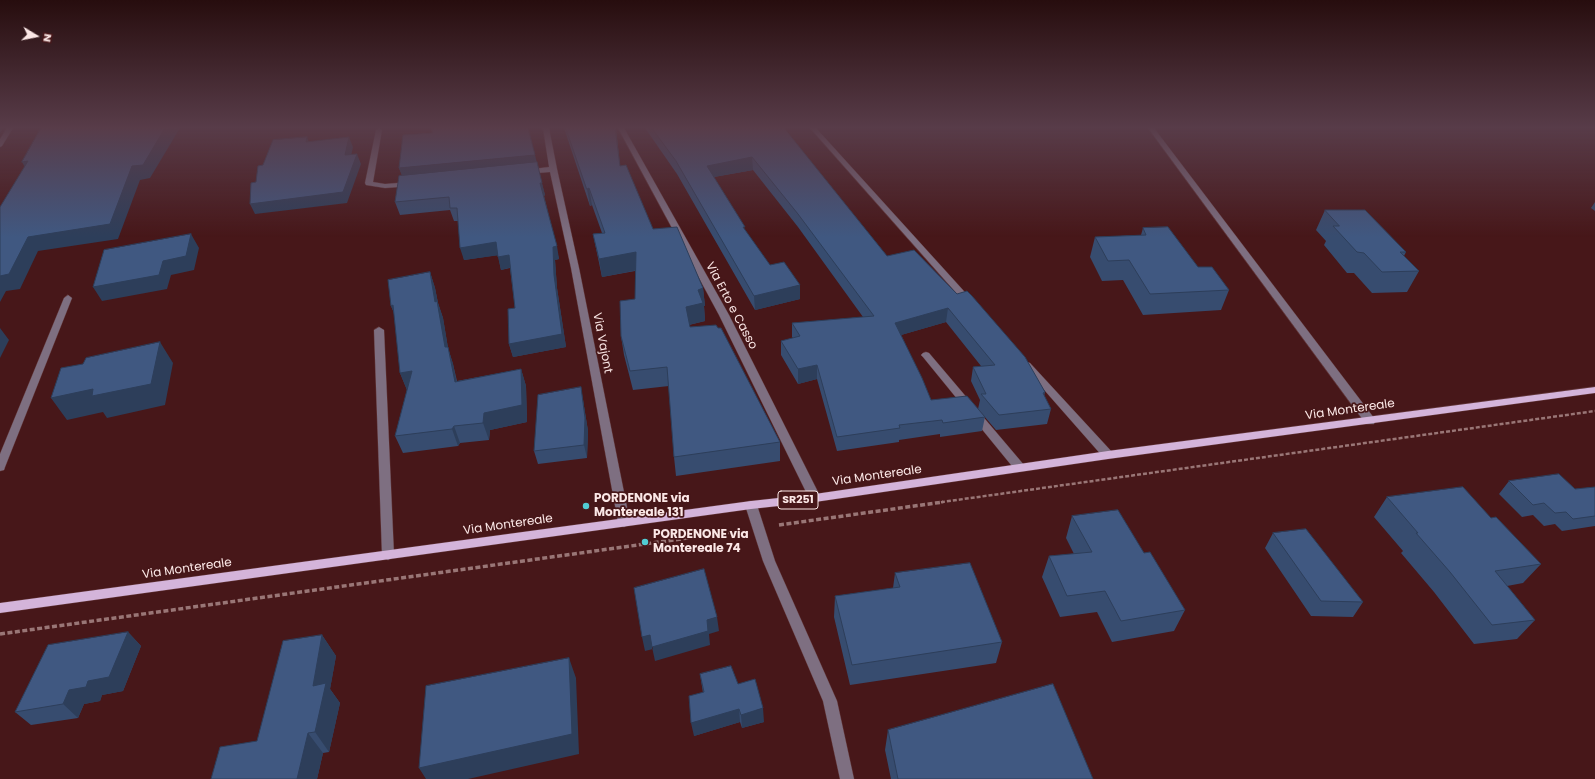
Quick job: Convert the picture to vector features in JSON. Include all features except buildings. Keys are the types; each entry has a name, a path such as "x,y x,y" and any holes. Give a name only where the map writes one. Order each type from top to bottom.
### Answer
{"main road":[{"name":"Via Montereale","path":"0,608 624,522 815,498 1108,455 1595,390"}],"street":[{"path":"373,164 369,183 385,186 416,183"},
{"name":"Via Vajont","path":"552,164 575,268 624,522"},
{"name":"Via Erto e Casso","path":"642,164 724,315 815,498"},
{"path":"846,164 974,308"},
{"path":"1178,164 1370,421"},
{"path":"515,173 553,169"},
{"path":"0,467 68,298"},
{"path":"379,330 388,555"},
{"path":"926,355 1020,468"},
{"path":"1023,361 1108,455"},
{"path":"751,505 769,561 830,701 847,779"}],"path":[{"path":"0,634 1595,411"}],"place":[{"name":"PORDENONE via Montereale 131","path":"586,506"},
{"name":"PORDENONE via Montereale 74","path":"645,542"}]}
